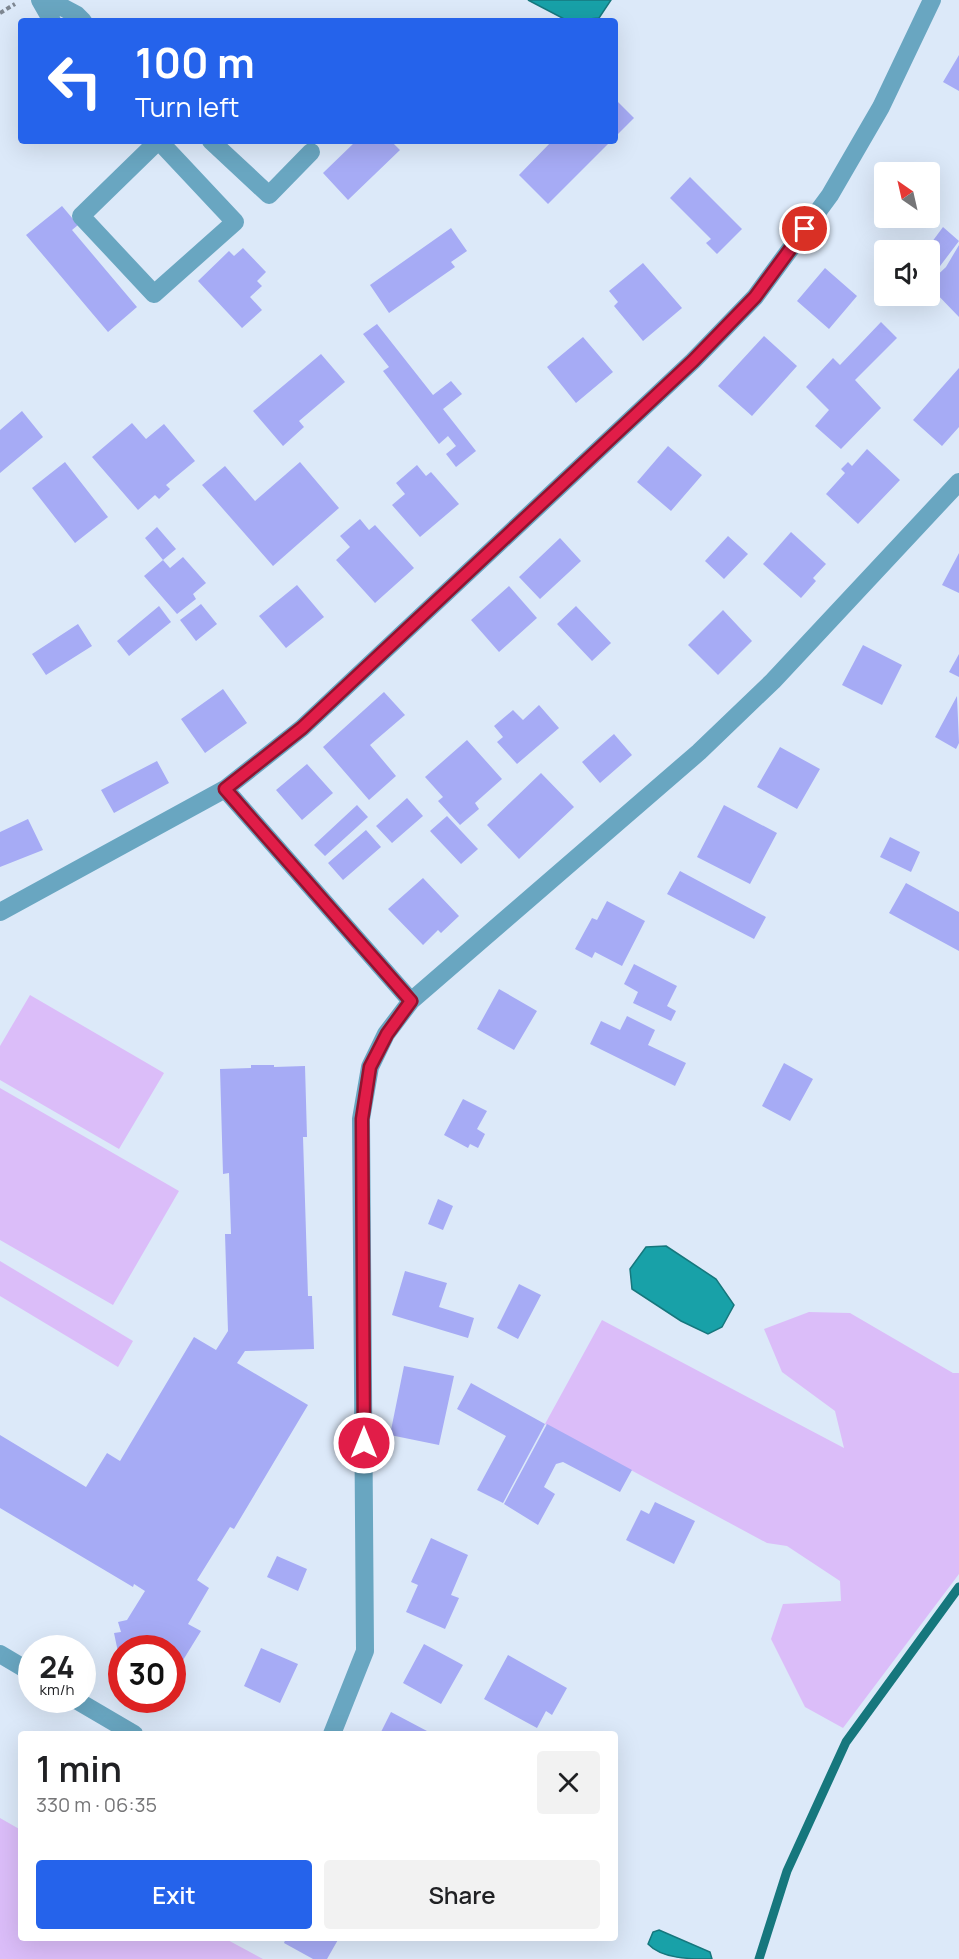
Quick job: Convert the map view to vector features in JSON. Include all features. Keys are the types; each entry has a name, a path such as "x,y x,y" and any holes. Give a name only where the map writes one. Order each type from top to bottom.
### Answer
{"street":[{"path":"40,0 50,18"},
{"path":"49,0 80,18"},
{"path":"0,912 225,789 302,728 693,361 755,297 830,195 881,107 932,0"},
{"path":"155,144 81,216 154,294 235,222 161,144"},
{"path":"215,144 269,195 311,152"},
{"path":"333,1731 365,1651 362,1119 370,1067 387,1034 411,1001 699,752 773,681 959,482"},
{"path":"225,789 411,1001"},
{"path":"0,1654 18,1665"},
{"path":"96,1712 129,1731"}],"path":[{"path":"0,13 23,0"}],"shaded area":[{"path":"30,995 164,1073 119,1149 0,1080 0,1046"},
{"path":"0,1088 179,1191 113,1305 0,1240"},
{"path":"0,1261 133,1341 118,1367 0,1296"},
{"path":"809,1312 850,1313 953,1373 959,1373 959,1574 843,1728 805,1707 771,1639 783,1604 841,1601 840,1581 787,1546 767,1543 545,1424 602,1320 844,1448 835,1411 782,1372 764,1329"},
{"path":"0,1818 18,1828 18,1941 230,1941 263,1959 0,1959"}],"water":[{"path":"528,0 611,0 599,18 562,18"},
{"path":"666,1246 716,1279 734,1305 722,1327 708,1334 681,1321 632,1289 630,1269 646,1247"},
{"path":"659,1930 710,1952 712,1959 677,1957 661,1953 648,1944 653,1932"}],"building":[{"path":"959,55 959,91 943,82"},
{"path":"618,102 634,118 618,134"},
{"path":"353,144 394,144 400,150 348,200 323,173"},
{"path":"549,144 608,144 548,204 519,175"},
{"path":"690,177 742,229 717,254 706,243 711,239 670,198"},
{"path":"62,206 78,225 72,230 137,307 108,332 26,235"},
{"path":"943,227 959,241 940,266 940,240 933,240"},
{"path":"451,228 467,251 451,262 455,267 389,313 370,285"},
{"path":"959,245 959,317 940,297 940,273"},
{"path":"243,248 266,272 257,281 262,286 250,297 262,310 242,328 198,281 229,251 234,256"},
{"path":"643,263 682,308 643,341 614,306 618,302 609,291"},
{"path":"825,268 857,296 829,329 797,301"},
{"path":"881,322 897,338 855,380 881,408 841,449 815,426 829,410 806,387 833,358 840,365"},
{"path":"377,324 433,395 451,381 462,394 443,409 476,451 456,467 446,454 456,446 448,436 439,444 383,371 389,367 363,334"},
{"path":"764,336 797,366 752,416 718,386"},
{"path":"583,337 613,372 576,403 547,367"},
{"path":"321,354 345,382 299,421 304,427 283,446 253,411"},
{"path":"959,368 959,427 942,446 913,420"},
{"path":"22,411 43,437 0,473 0,430"},
{"path":"132,423 146,439 164,424 195,461 166,485 170,489 159,499 155,495 138,510 92,457"},
{"path":"668,446 702,475 671,511 637,482"},
{"path":"867,449 900,480 858,524 826,494 845,473 841,469 848,462 852,466"},
{"path":"65,462 108,517 75,543 32,488"},
{"path":"300,462 339,508 273,566 202,485 225,466 255,501"},
{"path":"417,465 426,476 431,472 459,504 420,537 392,505 405,494 396,483"},
{"path":"360,519 369,530 375,525 414,568 375,603 336,560 350,547 340,536"},
{"path":"157,527 176,549 163,560 145,538"},
{"path":"791,532 826,564 813,578 816,581 801,598 763,564"},
{"path":"728,536 748,554 724,579 705,561"},
{"path":"560,538 581,561 540,599 519,577"},
{"path":"959,553 959,593 942,585"},
{"path":"183,557 206,583 193,594 196,599 177,614 144,576 163,560 170,568"},
{"path":"297,585 324,617 286,648 259,616"},
{"path":"509,586 537,618 499,652 471,620"},
{"path":"201,604 217,624 196,641 180,620"},
{"path":"159,606 171,622 129,656 117,641"},
{"path":"576,606 611,643 592,661 557,624"},
{"path":"723,610 752,641 718,675 688,645"},
{"path":"78,624 92,646 46,675 32,654"},
{"path":"863,645 902,665 882,705 842,685"},
{"path":"959,654 959,677 949,672"},
{"path":"223,689 247,723 205,753 181,719"},
{"path":"384,692 405,715 370,745 396,776 369,800 323,747"},
{"path":"957,696 959,743 956,749 935,737"},
{"path":"539,705 559,728 517,764 497,742 503,737 494,726 513,710 523,720"},
{"path":"614,734 632,755 600,783 582,762"},
{"path":"467,740 502,779 475,803 479,809 460,825 438,801 443,797 425,777"},
{"path":"780,747 820,769 797,809 757,787"},
{"path":"157,761 169,783 114,813 101,790"},
{"path":"307,764 333,793 302,820 276,790"},
{"path":"541,773 574,807 519,859 487,825"},
{"path":"407,798 423,816 392,843 376,826"},
{"path":"357,805 368,817 325,856 314,845"},
{"path":"724,805 777,833 750,884 697,857"},
{"path":"447,816 478,849 461,864 430,831"},
{"path":"28,819 43,850 0,867 0,832"},
{"path":"366,830 381,847 343,880 328,863"},
{"path":"890,837 920,852 911,872 880,857"},
{"path":"680,871 766,917 754,939 667,894"},
{"path":"423,878 459,916 441,933 438,930 423,945 388,909"},
{"path":"906,883 959,912 959,951 889,913"},
{"path":"607,901 645,921 622,966 595,952 592,958 575,949 592,918 597,920"},
{"path":"634,964 677,986 667,1006 676,1011 671,1021 633,1003 638,992 624,984"},
{"path":"499,989 537,1011 514,1050 477,1029"},
{"path":"627,1016 655,1030 648,1045 686,1063 675,1086 590,1044 601,1021 620,1030"},
{"path":"784,1063 813,1079 790,1121 762,1106"},
{"path":"251,1065 305,1066 307,1137 303,1137 308,1296 312,1296 314,1349 245,1351 237,1363 308,1405 234,1529 230,1527 197,1580 209,1588 188,1624 201,1631 186,1655 186,1635 114,1635 114,1633 121,1632 118,1622 127,1620 145,1591 134,1584 133,1587 0,1508 0,1435 86,1487 107,1453 120,1461 194,1337 216,1350 228,1331 225,1234 231,1234 229,1173 223,1174 220,1069 251,1068"},
{"path":"463,1099 487,1111 477,1129 485,1134 478,1148 470,1144 468,1148 444,1135"},
{"path":"438,1199 453,1206 443,1230 428,1224"},
{"path":"405,1271 447,1283 439,1307 474,1318 468,1338 392,1315"},
{"path":"519,1284 541,1295 518,1339 497,1328"},
{"path":"404,1366 454,1376 439,1445 390,1435"},
{"path":"471,1383 545,1424 503,1503 477,1490 506,1436 457,1409"},
{"path":"547,1424 632,1470 620,1492 563,1462 556,1464 544,1487 555,1494 538,1525 504,1504"},
{"path":"655,1502 695,1521 674,1564 626,1540 641,1510 649,1514"},
{"path":"431,1538 468,1555 451,1595 459,1598 445,1629 406,1612 418,1585 411,1582"},
{"path":"277,1556 307,1569 298,1591 267,1577"},
{"path":"424,1644 463,1665 441,1704 403,1683"},
{"path":"261,1648 298,1664 280,1703 244,1686"},
{"path":"508,1655 567,1688 552,1715 546,1711 537,1728 484,1699"},
{"path":"391,1712 427,1731 382,1731"},
{"path":"285,1941 337,1941 327,1959 313,1959 284,1943"}],"waterway":[{"path":"759,1959 787,1871 846,1742 959,1587"}],"route":[{"path":"364,1443 362,1119 370,1067 387,1034 411,1001 225,789 302,728 693,361 755,297 805,229"}]}
